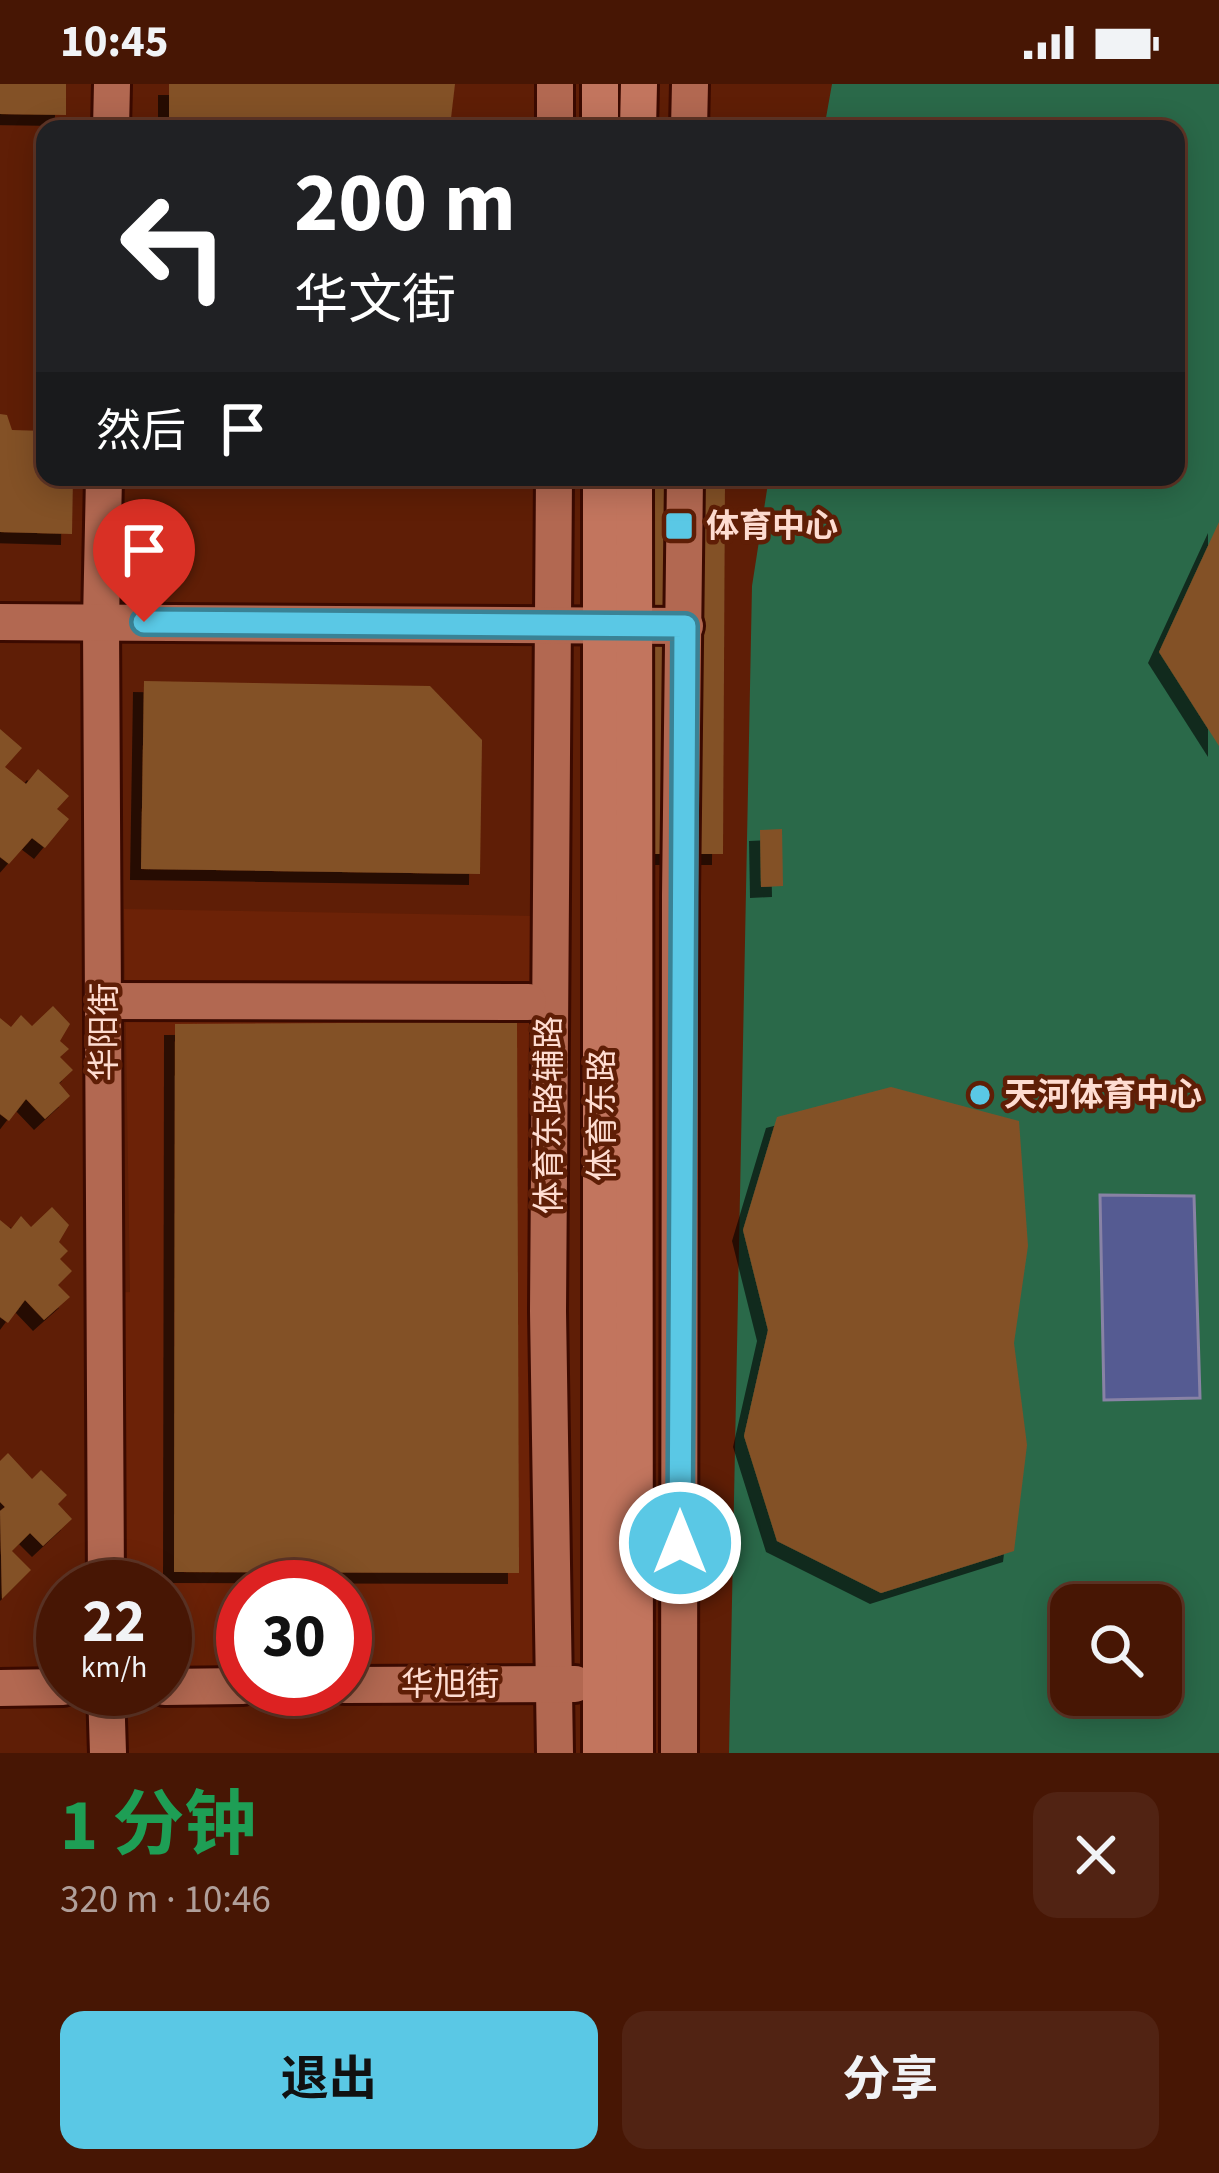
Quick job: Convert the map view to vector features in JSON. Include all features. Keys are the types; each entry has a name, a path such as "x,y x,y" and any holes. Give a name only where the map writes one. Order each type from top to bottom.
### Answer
{"main road":[{"path":"600,84 600,120"},
{"path":"638,120 639,84"},
{"name":"体育东路","path":"602,486 617,624 635,1753"},
{"name":"体育东路","path":"601,1753 602,1001 617,624 633,486"}],"street":[{"path":"111,120 112,84"},
{"path":"555,84 555,120"},
{"path":"688,120 690,84"},
{"name":"华阳街","path":"104,486 106,1560"},
{"name":"体育东路辅路","path":"554,486 554,624 539,1002 555,1753"},
{"path":"680,1753 686,486"},
{"path":"0,622 685,626"},
{"path":"104,1001 602,1001"},
{"path":"548,1311 601,1311"},
{"name":"华旭街","path":"372,1685 601,1683"},
{"path":"0,1688 36,1688"},
{"path":"107,1716 108,1753"}],"shaded area":[{"path":"124,909 533,916 542,1675 372,1676 372,1560 216,1560 216,1677 192,1677 192,1560 116,1560 114,1293 130,1292"}],"green space":[{"name":"天河体育中心","path":"832,84 1219,84 1219,1753 729,1753 752,586 768,486 1185,486 1185,120 826,120"}],"water":[{"path":"1100,1195 1194,1196 1200,1398 1104,1400"}],"building":[{"path":"0,84 66,84 66,115 0,114"},
{"path":"169,84 455,84 449,120 169,120"},
{"path":"0,414 7,415 12,430 36,431 36,486 73,486 72,534 0,532"},
{"name":"体育中心","path":"634,486 725,486 723,854 633,854"},
{"path":"1219,522 1219,746 1159,652"},
{"path":"144,681 430,686 482,740 480,874 141,869"},
{"path":"0,729 22,748 5,767 26,784 38,769 69,796 57,809 69,819 45,848 32,838 9,864 0,857"},
{"path":"782,829 783,886 761,887 760,830"},
{"path":"53,1006 70,1024 60,1041 69,1049 60,1057 73,1070 59,1083 70,1096 45,1119 26,1099 9,1121 0,1114 0,1018 11,1027 21,1015 32,1026"},
{"path":"517,1022 519,1573 372,1573 372,1560 216,1560 216,1572 192,1572 192,1560 174,1560 175,1024"},
{"path":"891,1087 1019,1121 1028,1246 1014,1343 1027,1445 1014,1551 881,1593 777,1541 744,1436 768,1330 743,1230 777,1117"},
{"path":"52,1207 69,1225 59,1242 68,1251 60,1259 72,1271 58,1285 70,1297 44,1320 25,1300 8,1323 0,1317 0,1220 11,1229 21,1216 31,1227"},
{"path":"8,1453 32,1479 41,1470 67,1495 58,1504 72,1519 43,1546 30,1533 12,1551 31,1570 2,1599 0,1511 5,1507 0,1502 0,1461"}],"place":[{"name":"体育中心","path":"679,526"},
{"name":"天河体育中心","path":"980,1095"}],"route":[{"path":"144,622 685,626 680,1543"}]}
